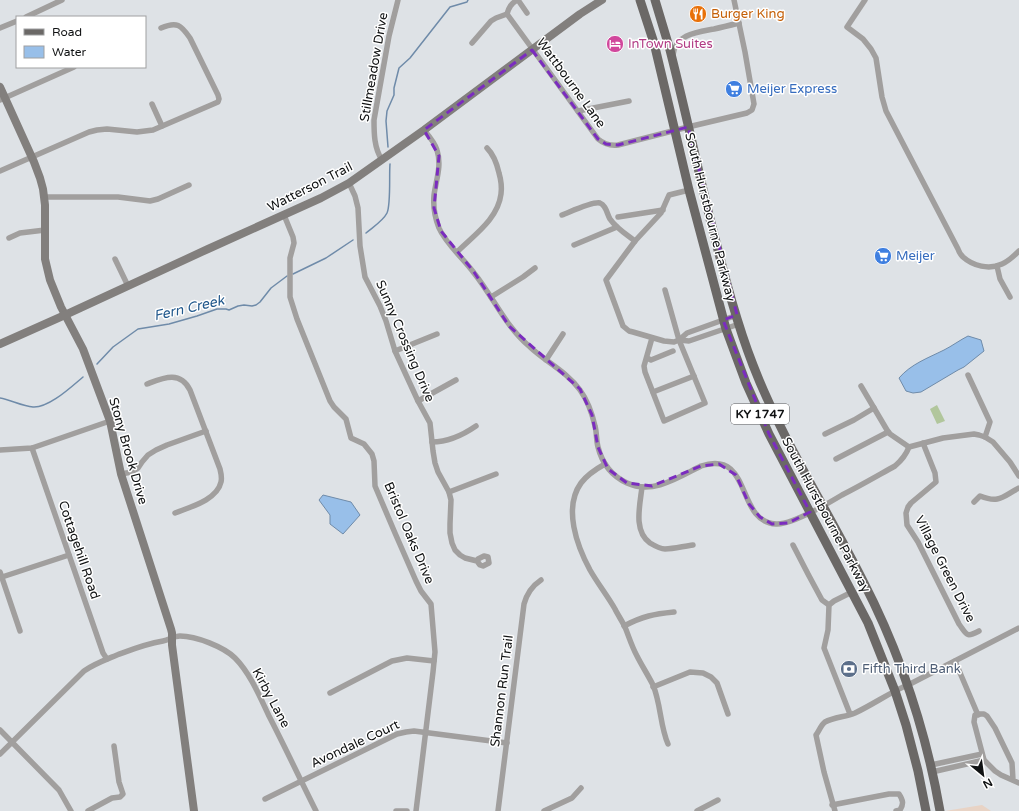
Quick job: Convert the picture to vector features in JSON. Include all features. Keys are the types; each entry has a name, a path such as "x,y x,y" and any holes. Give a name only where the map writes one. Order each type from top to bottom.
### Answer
{"main road":[{"name":"South Hurstbourne Parkway","path":"640,0 654,43 688,190 725,324 746,383 769,434 868,622 906,725 926,811"},
{"name":"South Hurstbourne Parkway","path":"655,0 673,63 726,282 753,364 779,424 864,582 886,632 907,685 920,725 932,769 940,811"}],"street":[{"path":"28,16 62,0"},
{"name":"Stillmeadow Drive","path":"382,160 378,151 374,131 374,120 388,40 398,0"},
{"path":"472,43 491,21 507,14 508,8 518,0 527,13"},
{"name":"Watterson Trail","path":"0,344 321,198 349,183 424,130 580,14 602,0"},
{"path":"673,63 674,50 678,42 684,36 739,23 734,0"},
{"path":"865,0 847,27 863,38 871,48 876,58 882,97 886,111 958,249 963,257 975,264 989,267 1000,265 1011,259 1019,251"},
{"name":"Wattbourne Lane","path":"507,14 598,139 612,146 750,112 754,104 739,23"},
{"path":"0,28 16,21"},
{"path":"0,170 80,135 107,129 137,132 148,131 216,103 219,100 218,96 190,38 184,30 175,24 167,25 161,28"},
{"path":"2,99 72,68"},
{"name":"Stony Brook Drive","path":"0,87 2,99 32,157 40,178 45,205 46,268 65,315 83,349 110,421 121,474 172,629 172,645 194,811"},
{"path":"578,111 629,100"},
{"path":"152,104 162,126"},
{"path":"424,130 437,149 439,156 439,168 434,196 435,216 441,231 447,241 474,272 505,320 517,335 529,347 568,377 583,394 596,428 598,447 601,457 605,464 619,478 627,483 642,487 661,485 706,464 720,464 727,467 736,475 749,504 760,518 768,523 788,523 823,506 895,466 906,454 909,447"},
{"path":"457,252 488,222 499,205 501,194 500,179 496,162 488,148"},
{"name":"Sunny Crossing Drive","path":"349,183 355,196 358,208 360,246 365,277 380,306 395,351 430,423 435,464 449,492 451,500 450,533 452,544 460,555 477,561"},
{"path":"44,197 118,197 150,201 189,185"},
{"path":"688,190 668,195 661,214 635,241 606,280 626,329 652,338 674,342 679,340 687,333 738,320"},
{"path":"562,215 593,203 600,203 604,205 609,218 635,241"},
{"path":"618,217 663,210"},
{"name":"Bristol Oaks Drive","path":"284,215 294,243 290,258 290,297 294,309 330,401 346,419 351,438 364,444 372,454 374,461 375,486 416,581 421,591 431,604 435,652 416,811"},
{"path":"574,244 618,227"},
{"path":"9,238 20,233 45,230"},
{"path":"115,259 128,286"},
{"path":"997,266 1000,279 1010,297"},
{"path":"491,297 523,277 534,268"},
{"path":"652,338 644,366 664,421 705,403 679,340 665,290"},
{"path":"679,340 689,341 725,324 738,320"},
{"path":"395,351 437,334"},
{"path":"546,360 563,334"},
{"path":"646,358 651,360 673,351"},
{"path":"653,392 694,376"},
{"path":"968,376 990,422 985,437"},
{"path":"147,384 165,378 182,379 186,382 220,469 220,486 210,497 202,502 175,513"},
{"path":"418,401 456,380"},
{"path":"861,386 888,432 909,447"},
{"path":"825,434 854,420 874,408"},
{"path":"0,450 32,448 110,421"},
{"path":"432,442 459,436 476,426"},
{"path":"121,474 132,472 138,468 148,455 156,450 206,432"},
{"path":"836,459 888,432"},
{"path":"909,447 943,438 974,434 985,437 993,442 1010,462 1019,476"},
{"name":"Village Green Drive","path":"923,443 935,473 936,482 908,507 906,513 907,525 918,542 959,624 965,633 972,635 980,631"},
{"name":"Cottagehill Road","path":"32,448 103,653 107,660"},
{"path":"605,464 590,473 580,484 575,496 573,511 578,544 585,561 624,626 636,655 653,687 668,744"},
{"path":"449,492 496,474"},
{"path":"642,487 639,523 642,534 647,540 654,546 662,549 693,545"},
{"path":"974,502 980,496 998,500 1019,488"},
{"path":"793,545 822,600 829,605"},
{"path":"20,632 1,575 69,555"},
{"name":"Shannon Run Trail","path":"498,811 524,604 530,589 541,580"},
{"path":"850,714 824,648 828,630 829,605 852,592"},
{"path":"624,626 637,619 651,615 674,612"},
{"path":"835,811 832,805 816,735 822,725 840,717 853,714 894,691 1019,628"},
{"name":"Kirby Lane","path":"0,754 84,671 90,667 144,645 166,641 178,636 185,636 224,649 239,662 249,676 316,811"},
{"path":"330,693 392,661 407,658 434,661"},
{"path":"955,661 978,714"},
{"path":"653,687 690,672 703,673 711,677 717,683 728,714"},
{"path":"978,714 976,715 974,722 984,760 1001,775 1019,783"},
{"path":"978,714 984,714 987,716 995,728 1012,763 1013,780"},
{"path":"0,730 59,790 71,811"},
{"name":"Avondale Court","path":"265,799 397,734 409,731 506,743"},
{"path":"88,811 112,798 120,797 122,794 114,746"},
{"path":"932,769 982,754"},
{"path":"932,769 984,760"},
{"path":"544,811 572,798 581,788"},
{"path":"832,805 889,794 899,794 902,799 903,806 900,810 896,811"},
{"path":"697,811 718,800"},
{"path":"396,811 408,811"}],"highlighted area":[{"path":"532,50 598,139 606,144 618,145 688,127 737,315 723,320 769,434 810,512 788,523 772,524 760,517 749,504 736,475 719,464 701,466 652,486 627,483 608,469 598,447 592,415 580,389 509,326 474,272 441,231 434,208 439,156 424,130"}],"shaded area":[{"path":"982,805 991,811 945,811"}],"green space":[{"path":"937,405 945,421 937,424 930,409"}],"water":[{"path":"968,336 981,340 984,351 964,367 921,392 913,393 906,391 899,378 904,373 920,362"},
{"path":"323,495 351,502 360,515 343,534 330,524 330,515 319,500"}],"waterway":[{"name":"Fern Creek","path":"388,147 386,121 387,111 394,95 394,88 399,68 410,58 450,7 467,2 468,0"},
{"name":"Fern Creek","path":"366,233 387,213 390,164"},
{"name":"Fern Creek","path":"293,274 326,258 353,240"},
{"name":"Fern Creek","path":"97,364 113,347 138,329 169,324 217,309 229,310 238,306 256,305 271,288 287,276"},
{"name":"Fern Creek","path":"0,398 33,407 39,406 53,401 83,377"}],"place":[{"name":"Burger King","path":"698,14"},
{"name":"InTown Suites","path":"615,44"},
{"name":"Meijer Express","path":"734,89"},
{"name":"Meijer","path":"883,256"},
{"name":"Fifth Third Bank","path":"849,669"}]}
